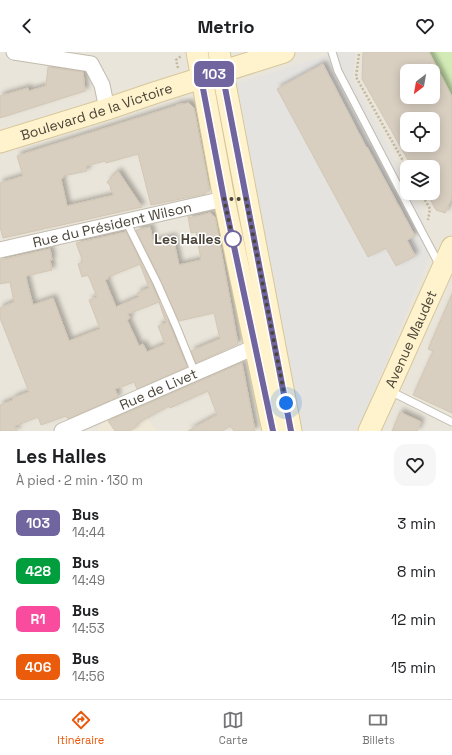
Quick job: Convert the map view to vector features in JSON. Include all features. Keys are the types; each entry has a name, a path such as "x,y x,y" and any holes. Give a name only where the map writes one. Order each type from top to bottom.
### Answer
{"main road":[{"path":"197,52 201,78 235,199 291,431"},
{"name":"Boulevard de la Victoire","path":"0,142 201,78 221,62 284,52"},
{"path":"221,62 235,199 233,240 273,431"},
{"name":"Avenue Maudet","path":"369,431 452,247"}],"street":[{"path":"14,52 91,64 102,85 107,109"},
{"name":"Rue du Président Wilson","path":"0,250 126,221 235,199"},
{"name":"Rue de Livet","path":"62,431 255,347"}],"lane":[{"path":"332,52 338,71 442,269"},
{"path":"126,221 158,284 195,373"},
{"path":"388,390 452,422"}],"path":[{"path":"359,54 356,77 403,160"}],"shaded area":[{"path":"0,52 452,52 452,431 0,431"},
{"path":"337,52 354,52 353,80 400,170 400,200 416,200 422,212 429,258 360,425 354,431 299,431 267,264 237,83"},
{"path":"147,417 156,431 130,431 138,422"},
{"path":"107,418 115,431 96,431"}],"green space":[{"path":"429,52 452,52 452,97 440,74 440,64 435,64"}],"building":[{"path":"363,52 429,52 435,64 400,64 400,104 440,104 440,74 452,97 452,198 445,213 436,210 431,200 440,200 440,160 408,160 403,152 440,152 440,112 400,112 400,146 362,79"},
{"path":"323,64 366,147 415,236 407,240 415,256 396,266 386,248 368,257 277,89"},
{"path":"48,67 83,72 85,91 0,118 0,96 28,88 29,91 46,86"},
{"path":"189,103 194,108 209,188 205,194 151,205 138,154 106,163 105,161 86,166 87,171 63,176 61,179 67,206 114,195 107,182 118,171 142,207 3,238 0,227 0,183 23,176 17,156 176,105"},
{"path":"210,213 215,217 238,344 196,363 191,351 220,339 214,313 179,321 136,230 150,227 153,241 173,237 179,265 201,260 196,232 191,233 188,216 190,216 189,218"},
{"path":"126,232 152,285 187,367 137,389 134,382 115,389 118,397 68,419 66,416 41,425 38,417 15,426 17,431 0,431 0,405 29,392 0,318 0,308 14,302 10,282 0,284 0,260 50,249 52,270 26,276 27,282 33,305 53,298 69,341 100,329 89,300 97,297 88,275 82,277 78,264 83,262 76,243","holes":["140,264 149,288 137,293 139,297 116,307 105,280 109,278 108,277","159,302 166,323 158,326 165,344 147,352 143,344 139,346 127,320 130,318 128,314"]},
{"path":"452,294 452,413 413,395 433,351 428,349"},
{"path":"242,363 255,431 234,431 230,426 222,431 188,431 217,415 208,391 170,408 169,406 138,423 130,431 115,431 108,421"},
{"path":"400,412 421,422 417,431 392,431"}],"bus line":[{"name":"103","path":"273,431 248,317 201,78 222,72 291,431"}],"place":[{"name":"Les Halles","path":"233,239"}],"route":[{"path":"233,239 224,199 246,199 286,403"}]}
